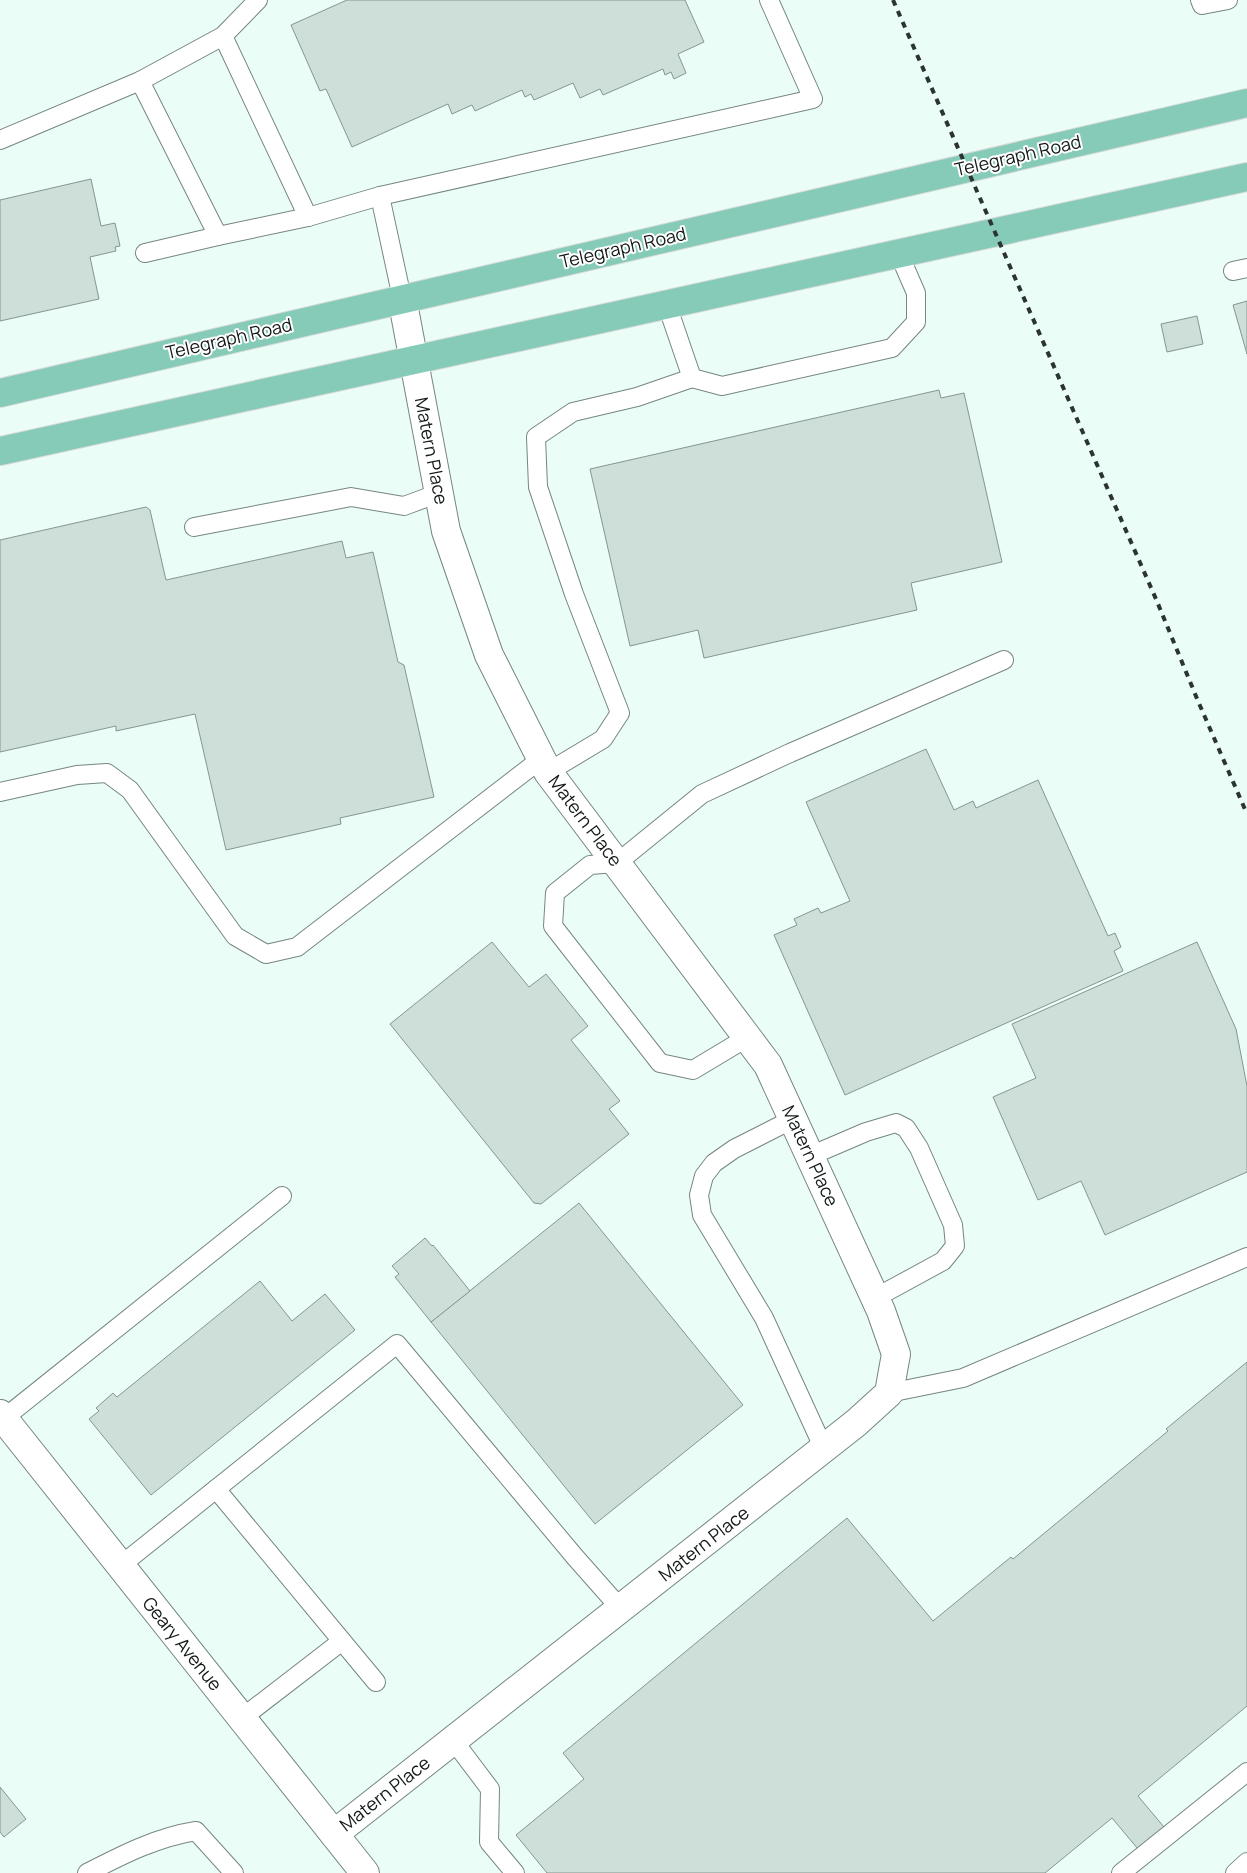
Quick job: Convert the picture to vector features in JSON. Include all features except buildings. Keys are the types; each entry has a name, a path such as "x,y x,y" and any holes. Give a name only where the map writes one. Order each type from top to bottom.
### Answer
{"main road":[{"name":"Telegraph Road","path":"0,393 1247,103"},
{"path":"0,451 1247,177"}],"street":[{"name":"Matern Place","path":"334,1834 856,1424 889,1393 896,1354 881,1311 768,1065 545,765 489,655 446,530 402,298"},
{"name":"Geary Avenue","path":"2,1416 365,1873"}],"lane":[{"path":"0,140 140,81 224,36 258,0"},
{"path":"145,253 308,217 380,196 813,99 769,0"},
{"path":"1200,0 1202,5 1228,0"},
{"path":"224,36 308,217"},
{"path":"140,81 218,236"},
{"path":"380,196 402,298"},
{"path":"0,792 77,775 107,773 130,790 235,936 266,954 297,947 545,765 603,739 620,713 574,594 538,487 536,437 573,412 636,397 692,378 722,386 892,348 916,322 916,293 899,254"},
{"path":"667,305 692,378"},
{"path":"194,527 351,497 404,506 439,493"},
{"path":"748,1037 692,1070 660,1064 553,926 555,893 590,865 617,863 702,794 790,753 1004,660"},
{"path":"793,1119 734,1149 714,1163 704,1176 699,1195 702,1216 764,1318 824,1449"},
{"path":"810,1156 866,1132 896,1124 906,1128 919,1148 953,1225 955,1246 943,1261 875,1298"},
{"path":"2,1416 282,1196"},
{"path":"889,1393 963,1378 1247,1256"},
{"path":"120,1566 397,1344 621,1609"},
{"path":"216,1489 376,1682"},
{"path":"242,1718 342,1641"},
{"path":"454,1740 490,1789 489,1842 515,1873"},
{"path":"1121,1873 1247,1772"},
{"path":"88,1873 124,1854 175,1835 196,1832 234,1873"},
{"path":"1235,1873 1247,1862"}],"railway":[{"path":"893,0 1156,599 1247,814"}]}
